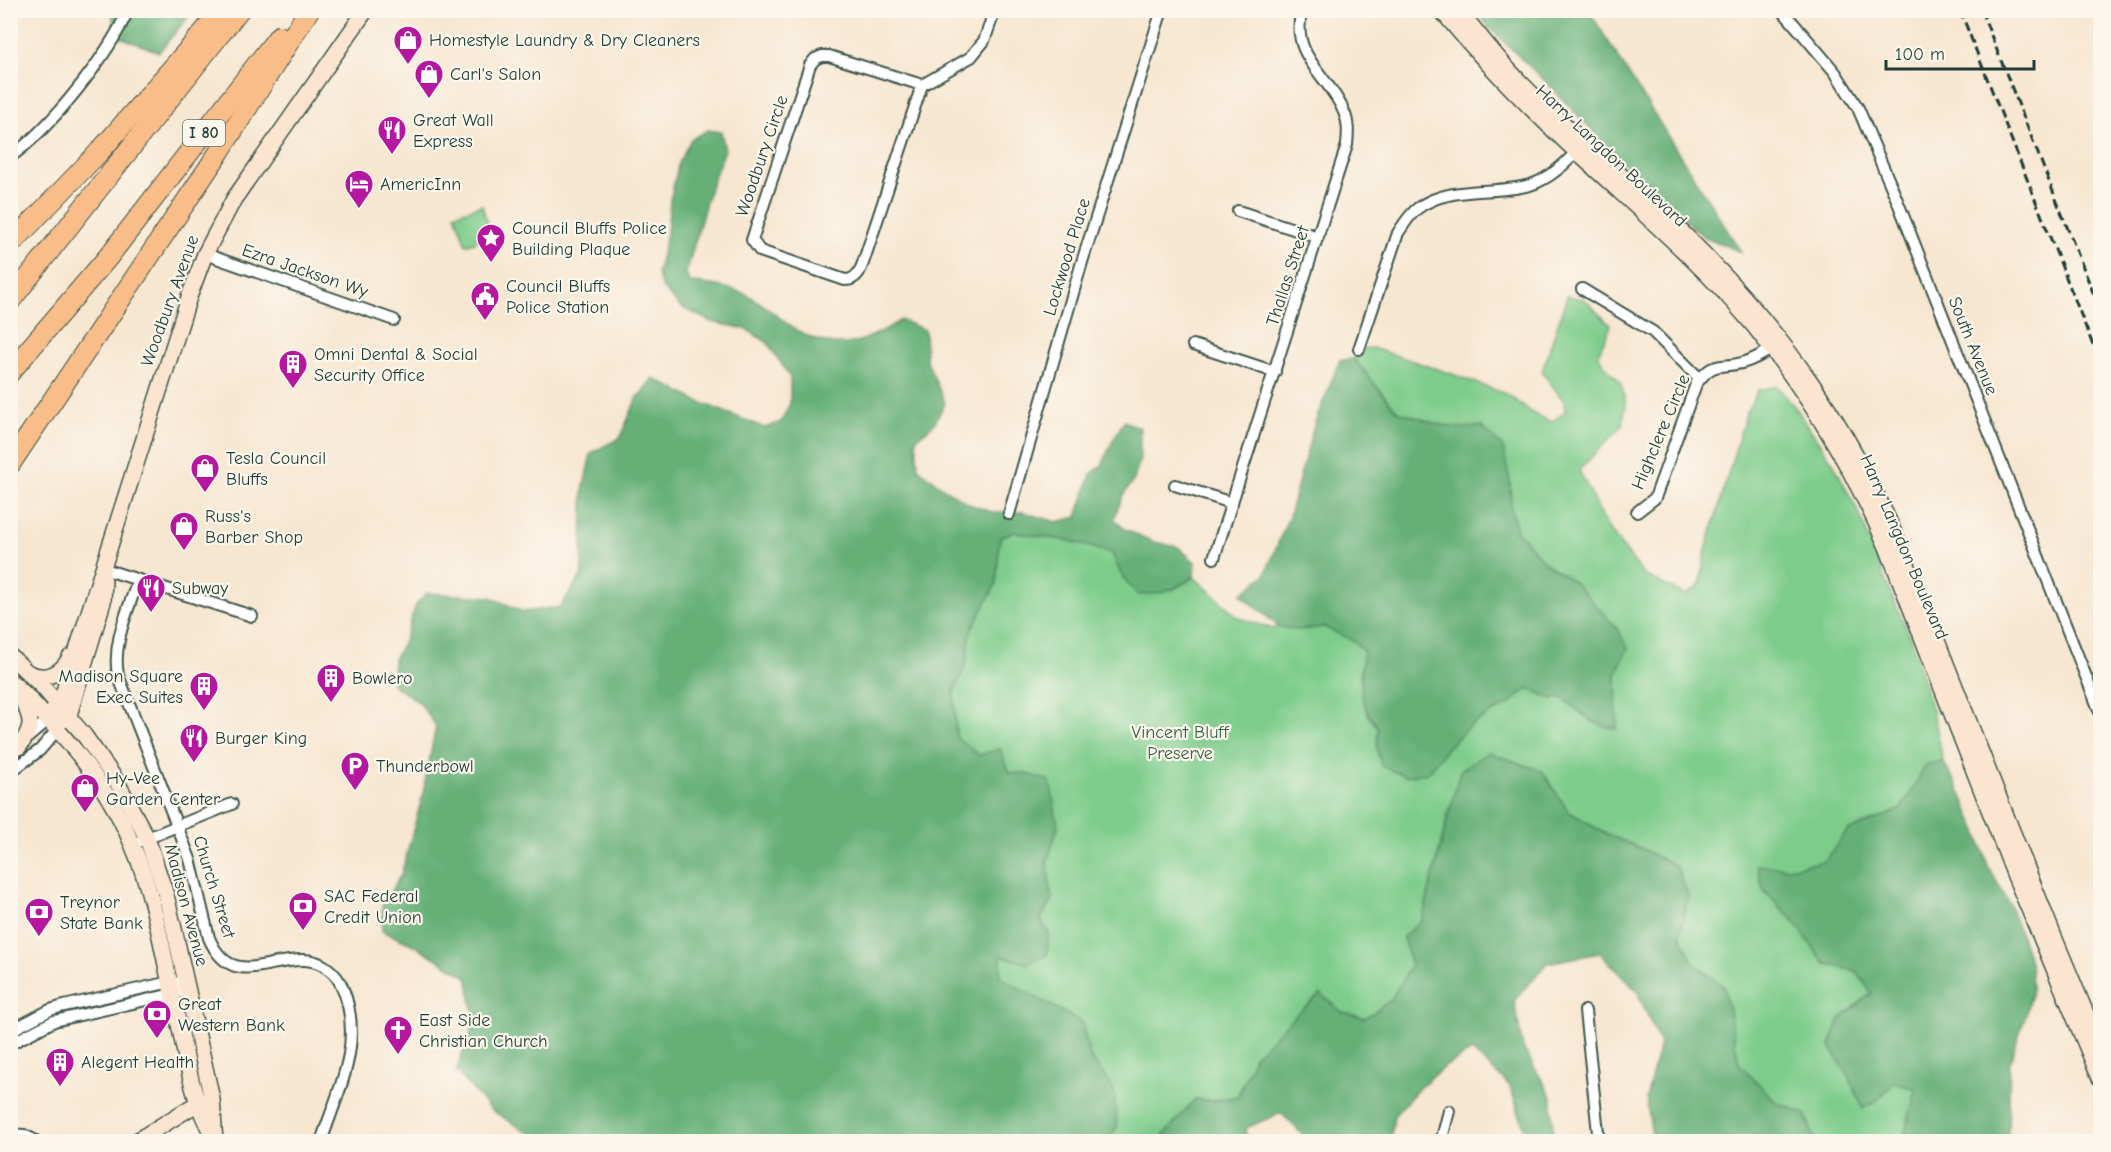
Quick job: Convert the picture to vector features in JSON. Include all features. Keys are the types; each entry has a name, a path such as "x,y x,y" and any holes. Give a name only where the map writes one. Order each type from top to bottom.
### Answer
{"highway":[{"path":"10,244 85,167 223,10"},
{"name":"I 80","path":"10,301 239,10"},
{"name":"I 80","path":"10,372 109,256 299,10"},
{"path":"10,464 220,151 309,10"}],"main road":[{"name":"Woodbury Avenue","path":"64,710 63,694 80,638 104,569 189,297 205,254 242,187 366,10"},
{"name":"Harry Langdon Boulevard","path":"1441,10 1488,65 1581,147"},
{"name":"Harry Langdon Boulevard","path":"1459,10 1509,71 1753,325 1777,345 1813,384 1844,432 1883,507 2100,1047"},
{"name":"Harry Langdon Boulevard","path":"1777,345 1827,428 1870,508 2015,876 2100,1078"},
{"name":"Woodbury Avenue","path":"53,725 64,710 103,602 104,569"},
{"path":"26,672 42,677 56,674 66,663 80,638"},
{"name":"Madison Avenue","path":"10,656 64,710 116,780 140,841 166,895 187,984 205,1101 204,1122 214,1139"},
{"path":"13,683 30,715 31,722 28,734 15,750"},
{"name":"Madison Avenue","path":"13,683 80,756 140,841 146,886 170,988 205,1101"},
{"path":"135,1142 205,1101"}],"street":[{"path":"10,157 20,151 58,112 113,40 128,10"},
{"path":"922,85 971,57 984,41 995,10"},
{"name":"Lockwood Place","path":"1009,514 1082,262 1162,10"},
{"name":"Thallas Street","path":"1214,558 1347,145 1348,132 1344,111 1302,46 1299,31 1302,10"},
{"name":"South Avenue","path":"1782,10 1836,72 1858,108 1897,200 2100,712"},
{"name":"Woodbury Circle","path":"829,56 922,85 857,275 850,280 844,280 760,251 752,237 810,65 815,59 829,56"},
{"path":"1359,349 1398,233 1409,216 1419,207 1435,199 1530,185 1553,173 1581,147"},
{"path":"1238,211 1318,237"},
{"name":"Ezra Jackson Wy","path":"205,254 394,320"},
{"path":"1582,289 1653,332 1700,379"},
{"path":"1193,345 1275,372"},
{"name":"Highclere Circle","path":"1637,512 1655,498 1696,384 1706,371 1723,364 1743,363 1777,345"},
{"path":"1175,484 1232,503"},
{"path":"104,569 252,616"},
{"name":"Church Street","path":"138,580 118,642 116,666 121,685 178,826 196,880 209,938 220,957 228,963 248,969 295,960 312,960 332,971 340,981 350,1012 352,1040 348,1062 322,1139"},
{"path":"15,750 53,725"},
{"path":"10,772 40,750 53,725"},
{"path":"140,841 232,804"},
{"path":"10,1044 54,1021 187,984"},
{"path":"10,1031 50,1010 170,988"},
{"path":"1586,1011 1599,1142"},
{"path":"1441,1142 1449,1111"},
{"path":"10,1134 24,1136 38,1142"}],"green space":[{"path":"112,11 193,11 159,52 115,35"},
{"path":"1477,11 1589,11 1741,252 1703,236 1621,161 1546,82 1489,28"},
{"path":"708,130 721,132 725,150 710,188 686,274 690,283 720,286 742,293 756,300 802,333 829,343 853,343 877,334 901,320 925,330 926,359 945,403 934,424 916,439 918,468 946,490 969,504 992,512 1023,512 1057,522 1077,517 1091,474 1102,466 1124,421 1140,428 1140,459 1134,480 1123,495 1114,519 1126,530 1154,542 1178,547 1195,562 1194,577 1174,588 1154,594 1138,595 1122,576 1112,553 1070,541 1014,532 1000,537 996,584 970,633 966,664 954,692 956,737 979,755 1000,749 1010,773 1024,773 1050,781 1058,827 1047,861 1052,901 1040,919 1049,934 1047,955 1028,964 1001,956 1000,976 1082,1023 1090,1057 1114,1090 1117,1127 1107,1141 1028,1141 1026,1136 973,1137 970,1142 542,1141 491,1110 456,1071 475,1021 467,977 416,946 382,931 382,905 401,875 422,798 436,726 420,703 392,684 394,659 404,641 416,605 427,593 491,597 523,612 560,607 582,575 583,491 591,453 620,438 636,400 653,378 697,401 765,428 781,422 790,403 790,377 767,342 746,329 711,322 679,306 662,287 657,274 667,234 670,200 679,162 691,139"},
{"path":"482,205 491,236 466,245 455,214"},
{"name":"Vincent Bluff Preserve","path":"1567,296 1584,299 1611,326 1598,354 1604,365 1621,383 1626,404 1622,426 1579,470 1608,528 1644,575 1686,595 1700,585 1706,550 1746,413 1758,390 1777,386 1798,411 1833,463 1859,513 1913,644 1936,725 1943,761 1926,765 1900,810 1847,831 1825,861 1788,868 1757,865 1763,890 1795,922 1824,963 1856,971 1872,993 1840,1019 1830,1046 1850,1078 1863,1108 1874,1103 1894,1083 1916,1088 1903,1141 1815,1141 1805,1114 1776,1102 1739,1064 1724,987 1694,964 1680,935 1688,895 1676,866 1602,832 1568,811 1542,771 1450,806 1422,920 1403,937 1411,965 1391,1000 1365,1018 1342,1012 1255,1055 1238,1096 1213,1101 1195,1099 1159,1141 1107,1141 1117,1127 1114,1090 1090,1057 1082,1023 1000,977 1001,955 1028,964 1040,919 1052,901 1047,861 1058,827 1024,773 1010,774 979,755 956,737 954,692 966,664 970,633 996,584 999,537 1014,532 1070,541 1112,553 1122,576 1173,590 1194,577 1239,618 1274,629 1278,626 1297,630 1324,627 1352,640 1364,652 1360,677 1368,716 1378,727 1377,748 1447,748 1466,729 1510,704 1528,688 1552,699 1561,697 1593,722 1616,729 1616,674 1574,582 1543,561 1517,531 1511,508 1510,482 1482,427 1460,428 1437,424 1397,411 1354,359 1359,349 1373,348 1508,395 1530,412 1551,422 1565,412 1564,401 1542,372"},
{"path":"1354,359 1397,411 1437,424 1460,428 1482,427 1503,447 1510,482 1511,508 1517,531 1543,561 1574,582 1616,627 1628,648 1616,674 1617,729 1594,721 1561,697 1552,699 1528,688 1510,704 1466,729 1447,748 1428,773 1405,776 1381,766 1377,749 1378,727 1363,701 1361,683 1364,652 1352,640 1324,627 1297,630 1278,626 1241,594 1265,575 1289,516 1315,422 1340,360"},
{"path":"1488,752 1542,771 1568,811 1602,832 1676,866 1688,895 1680,935 1694,964 1724,987 1739,1064 1776,1102 1805,1114 1815,1141 1653,1141 1646,1098 1660,1044 1637,991 1600,953 1547,963 1514,1001 1523,1048 1552,1097 1553,1133 1527,1137 1510,1086 1472,1051 1444,1067 1420,1087 1394,1116 1391,1141 1309,1141 1281,1113 1246,1128 1246,1141 1159,1141 1195,1099 1213,1101 1238,1096 1255,1055 1321,994 1342,1012 1365,1018 1391,1000 1411,965 1403,937 1422,920 1460,771"},
{"path":"1943,762 1956,783 1975,825 1988,866 2010,905 2030,962 2032,989 2026,1015 2010,1061 2008,1141 1903,1141 1916,1089 1894,1083 1874,1103 1863,1109 1850,1078 1830,1046 1840,1019 1872,993 1856,971 1824,963 1795,922 1763,889 1757,865 1788,868 1825,861 1847,831 1900,810 1926,764"}],"railway":[{"path":"1960,10 2100,363"},
{"path":"1981,10 2100,310"}],"place":[{"name":"Homestyle Laundry & Dry Cleaners","path":"408,66"},
{"name":"Carl's Salon","path":"429,100"},
{"name":"Great Wall Express","path":"392,156"},
{"name":"AmericInn","path":"359,210"},
{"name":"Council Bluffs Police Building Plaque","path":"491,264"},
{"name":"Council Bluffs Police Station","path":"485,322"},
{"name":"Omni Dental & Social Security Office","path":"293,390"},
{"name":"Tesla Council Bluffs","path":"205,494"},
{"name":"Russ's Barber Shop","path":"184,552"},
{"name":"Subway","path":"151,614"},
{"name":"Bowlero","path":"331,704"},
{"name":"Madison Square Exec Suites","path":"204,712"},
{"name":"Burger King","path":"194,764"},
{"name":"Thunderbowl","path":"355,792"},
{"name":"Hy-Vee Garden Center","path":"85,814"},
{"name":"SAC Federal Credit Union","path":"303,932"},
{"name":"Treynor State Bank","path":"39,938"},
{"name":"Great Western Bank","path":"157,1040"},
{"name":"East Side Christian Church","path":"398,1056"},
{"name":"Alegent Health","path":"60,1088"}]}
